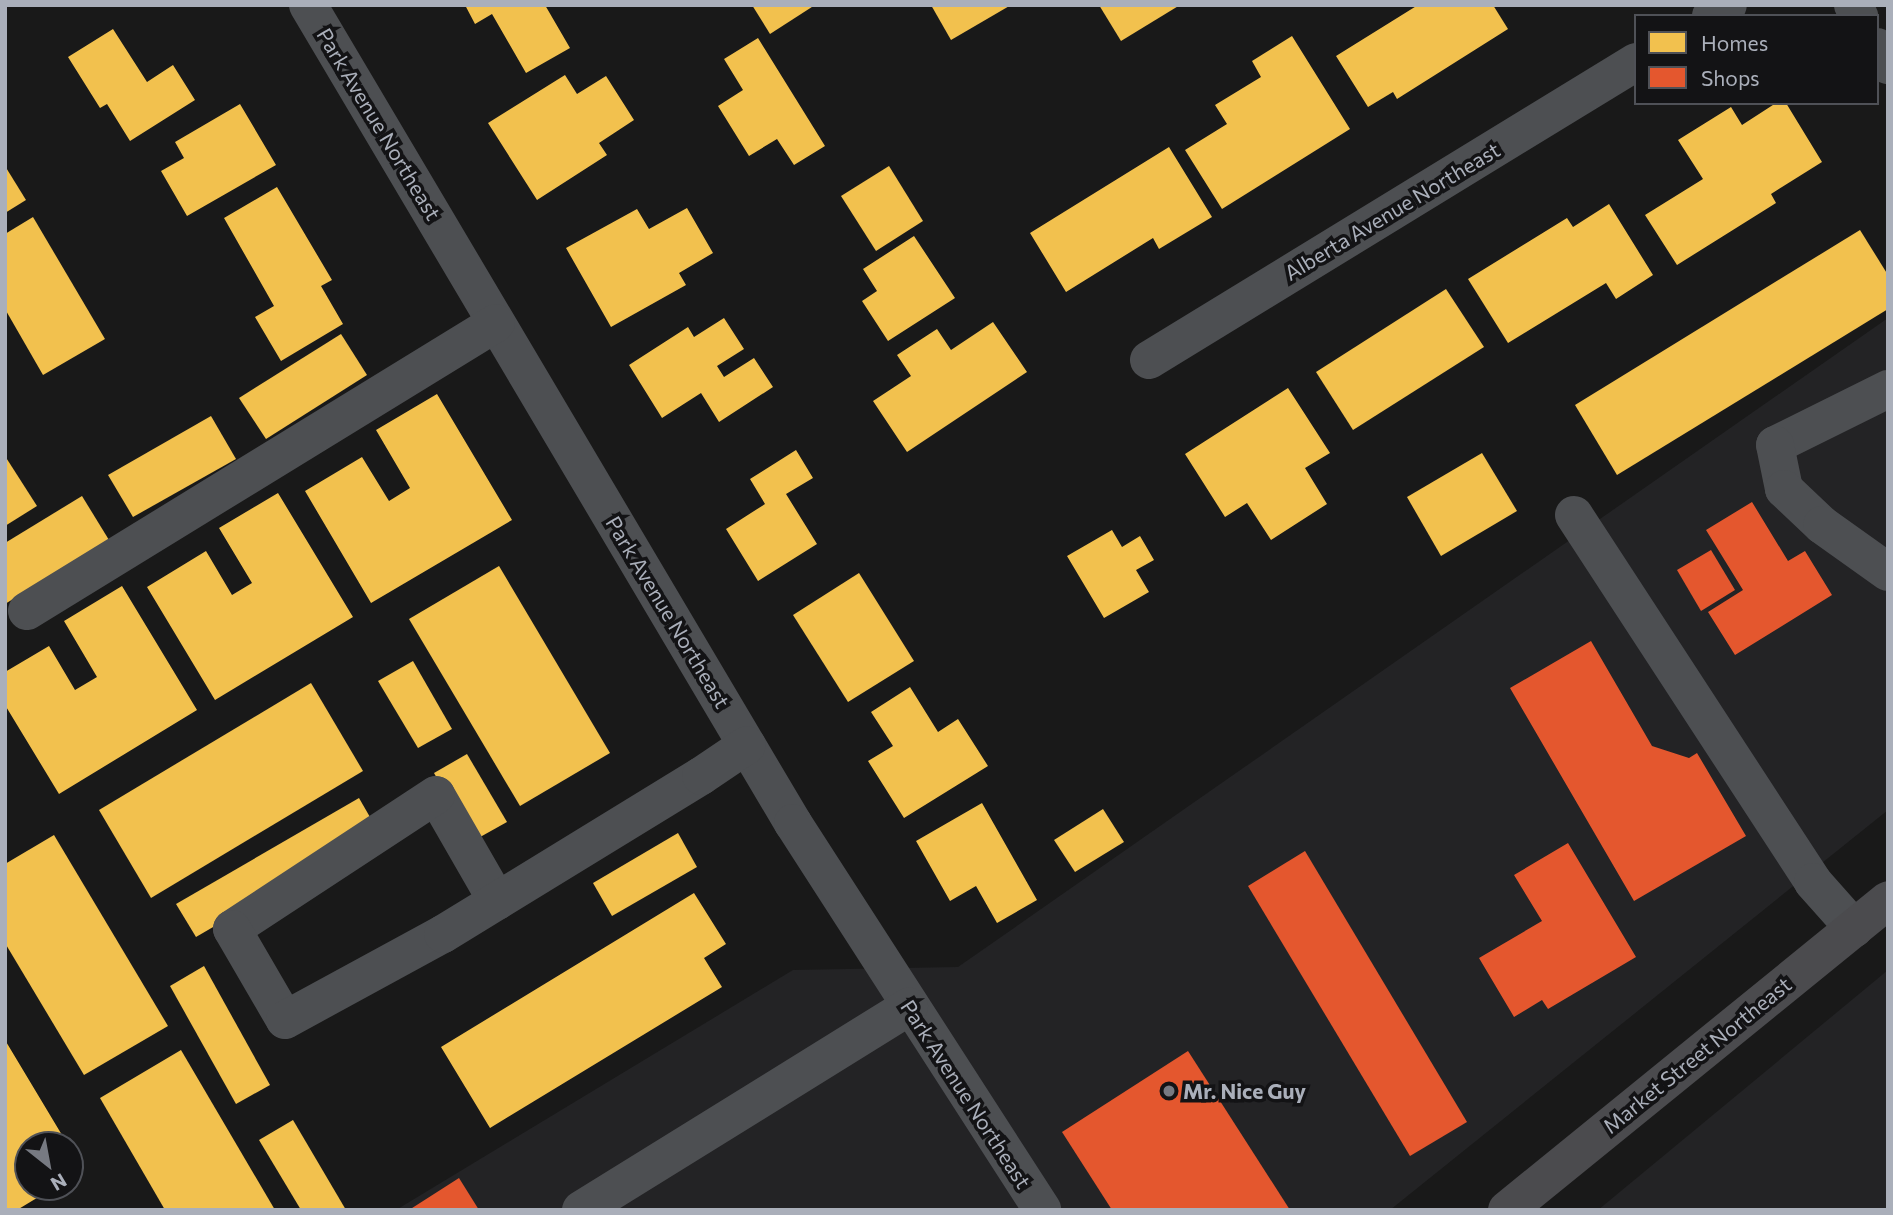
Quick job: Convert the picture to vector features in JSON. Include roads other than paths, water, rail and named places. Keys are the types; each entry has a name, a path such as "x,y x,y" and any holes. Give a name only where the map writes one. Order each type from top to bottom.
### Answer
{"main road":[{"name":"Market Street Northeast","path":"1507,1210 1888,900"}],"street":[{"name":"Park Avenue Northeast","path":"308,5 747,745 909,1007 1042,1210"},
{"name":"Alberta Avenue Northeast","path":"1149,360 1634,63"},
{"path":"27,611 496,323"},
{"path":"1888,389 1775,444 1784,489 1822,525 1888,572"},
{"path":"1574,515 1813,882 1854,928"},
{"path":"496,901 436,795 232,929 285,1020 496,901 747,745"},
{"path":"581,1210 909,1007"}],"place":[{"name":"Mr. Nice Guy","path":"1169,1091"}]}
